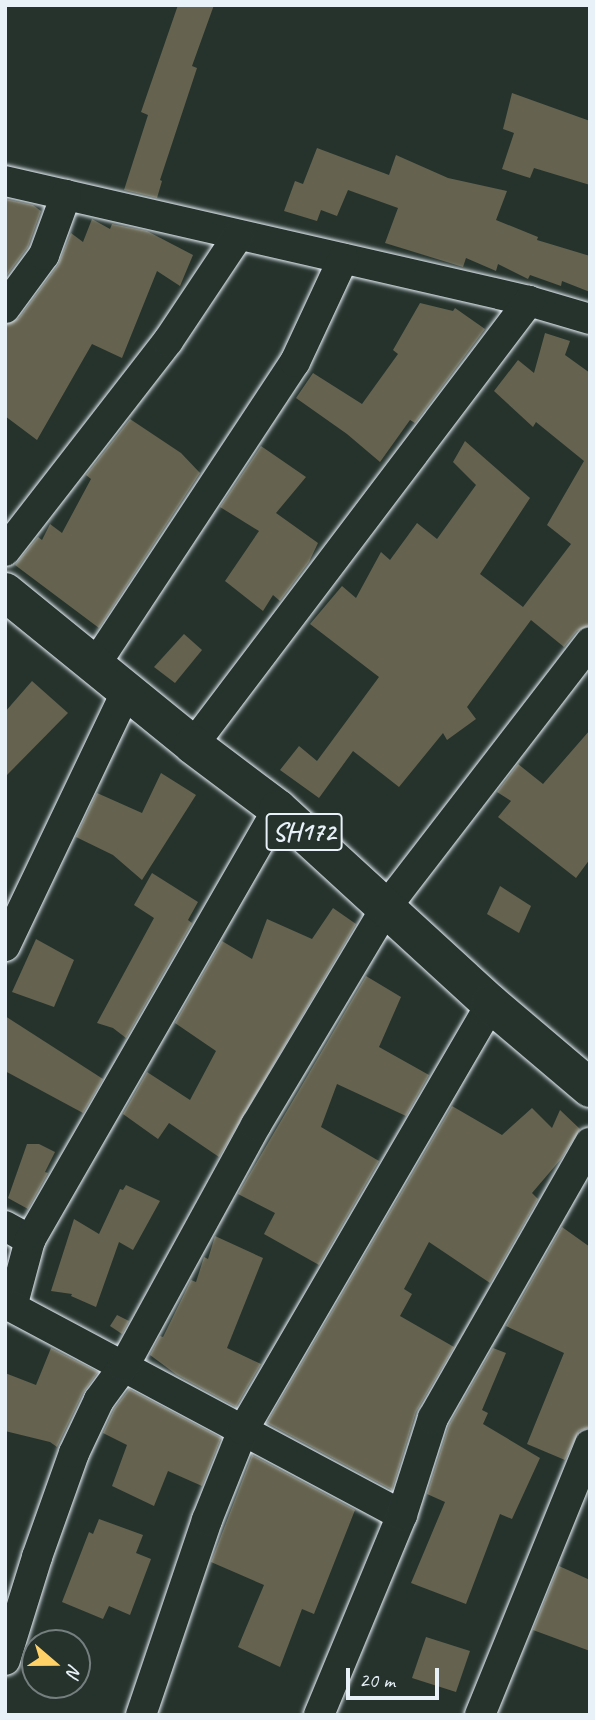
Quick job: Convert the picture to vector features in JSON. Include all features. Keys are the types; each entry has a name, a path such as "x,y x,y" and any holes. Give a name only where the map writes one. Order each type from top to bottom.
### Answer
{"main road":[{"name":"SH172","path":"5,592 193,745 278,809 491,1004 590,1088"}],"street":[{"path":"5,181 529,301 590,319"},
{"path":"5,308 44,255 66,195"},
{"path":"5,551 168,341 237,236"},
{"path":"95,665 295,362 343,259"},
{"path":"193,745 529,301"},
{"path":"5,1660 37,1557 74,1453 99,1400 124,1366 256,1125 387,906 590,642"},
{"path":"5,946 127,690"},
{"path":"278,809 18,1233 9,1316 124,1366 402,1515"},
{"path":"141,1715 207,1520 243,1430 491,1004"},
{"path":"319,1715 402,1515 433,1418 590,1143"},
{"path":"480,1715 590,1444"}],"building":[{"path":"178,5 214,5 192,66 197,68 160,180 162,181 157,198 124,190 148,115 141,112"},
{"path":"512,93 590,121 590,185 534,168 530,178 502,169 514,133 503,129"},
{"path":"317,148 389,175 396,155 448,178 507,191 496,220 538,237 537,240 590,256 590,292 562,281 561,286 530,275 528,279 498,264 496,271 466,258 463,267 385,243 398,208 348,190 337,216 321,210 317,221 284,211 295,181 303,184"},
{"path":"5,199 33,205 41,211 28,247 5,278"},
{"path":"92,219 110,229 112,224 147,231 193,255 180,286 157,271 122,358 92,344 37,440 5,416 5,325 19,318 58,265 71,233 83,242"},
{"path":"420,303 453,311 455,308 485,329 415,423 410,420 380,462 347,434 296,398 313,373 362,404 398,354 393,350"},
{"path":"545,333 570,341 565,355 590,373 590,625 577,631 564,647 531,620 467,707 476,719 447,740 443,733 399,787 353,751 319,798 280,770 299,746 317,761 379,677 310,624 342,586 356,598 381,552 390,560 417,523 437,539 476,485 453,462 465,441 530,498 480,574 523,607 571,544 547,525 584,461 536,422 533,427 494,391 518,360 534,373"},
{"path":"130,419 181,453 200,473 99,628 15,565 38,537 42,540 50,524 62,533 91,479 86,475"},
{"path":"261,446 306,477 276,513 318,543 309,562 280,601 273,595 263,611 225,581 259,531 220,507"},
{"path":"184,634 202,650 175,683 154,667"},
{"path":"32,681 68,713 5,777 5,712"},
{"path":"590,730 590,859 576,878 498,817 511,801 497,792 518,764 543,784"},
{"path":"161,773 196,795 142,880 113,855 76,837 97,793 142,813"},
{"path":"152,873 198,902 188,920 192,923 126,1038 113,1028 97,1023 154,918 134,905"},
{"path":"500,886 531,906 519,933 487,914"},
{"path":"333,908 356,924 219,1157 169,1123 158,1139 123,1114 147,1072 190,1100 216,1051 175,1023 222,941 252,959 267,919 312,939"},
{"path":"36,939 74,960 54,1007 12,992"},
{"path":"366,976 401,997 379,1047 429,1075 406,1116 337,1084 321,1127 379,1161 319,1265 264,1234 275,1213 238,1194"},
{"path":"5,1016 103,1079 83,1113 5,1071"},
{"path":"452,1106 502,1135 532,1108 552,1128 560,1110 580,1129 561,1159 532,1193 538,1199 490,1283 429,1242 404,1289 412,1294 400,1316 454,1347 416,1412 392,1490 267,1423"},
{"path":"27,1144 39,1144 55,1152 45,1172 48,1173 28,1209 8,1198"},
{"path":"126,1185 160,1201 133,1250 119,1242 96,1307 71,1296 72,1294 51,1291 74,1219 99,1234 120,1189 123,1190"},
{"path":"562,1227 590,1247 590,1427 579,1431 565,1460 527,1444 564,1353 506,1326"},
{"path":"215,1236 263,1258 227,1348 261,1364 236,1407 177,1375 150,1355 160,1336 163,1337 191,1280 196,1282 204,1257 208,1259"},
{"path":"117,1315 129,1321 122,1334 110,1326"},
{"path":"51,1348 98,1372 83,1393 57,1447 50,1442 5,1431 5,1373 36,1385"},
{"path":"493,1348 506,1353 482,1410 488,1413 483,1424 540,1458 512,1519 500,1514 466,1604 411,1583 445,1502 427,1494 449,1425"},
{"path":"129,1389 221,1438 202,1486 168,1471 154,1506 112,1486 127,1445 103,1433 114,1409"},
{"path":"252,1455 355,1510 314,1614 302,1609 280,1667 238,1647 264,1585 211,1562"},
{"path":"99,1519 143,1535 136,1553 151,1559 130,1615 109,1606 103,1619 62,1602 89,1532 93,1534"},
{"path":"559,1566 590,1580 590,1651 533,1630"},
{"path":"426,1637 470,1651 456,1692 412,1678"}]}
